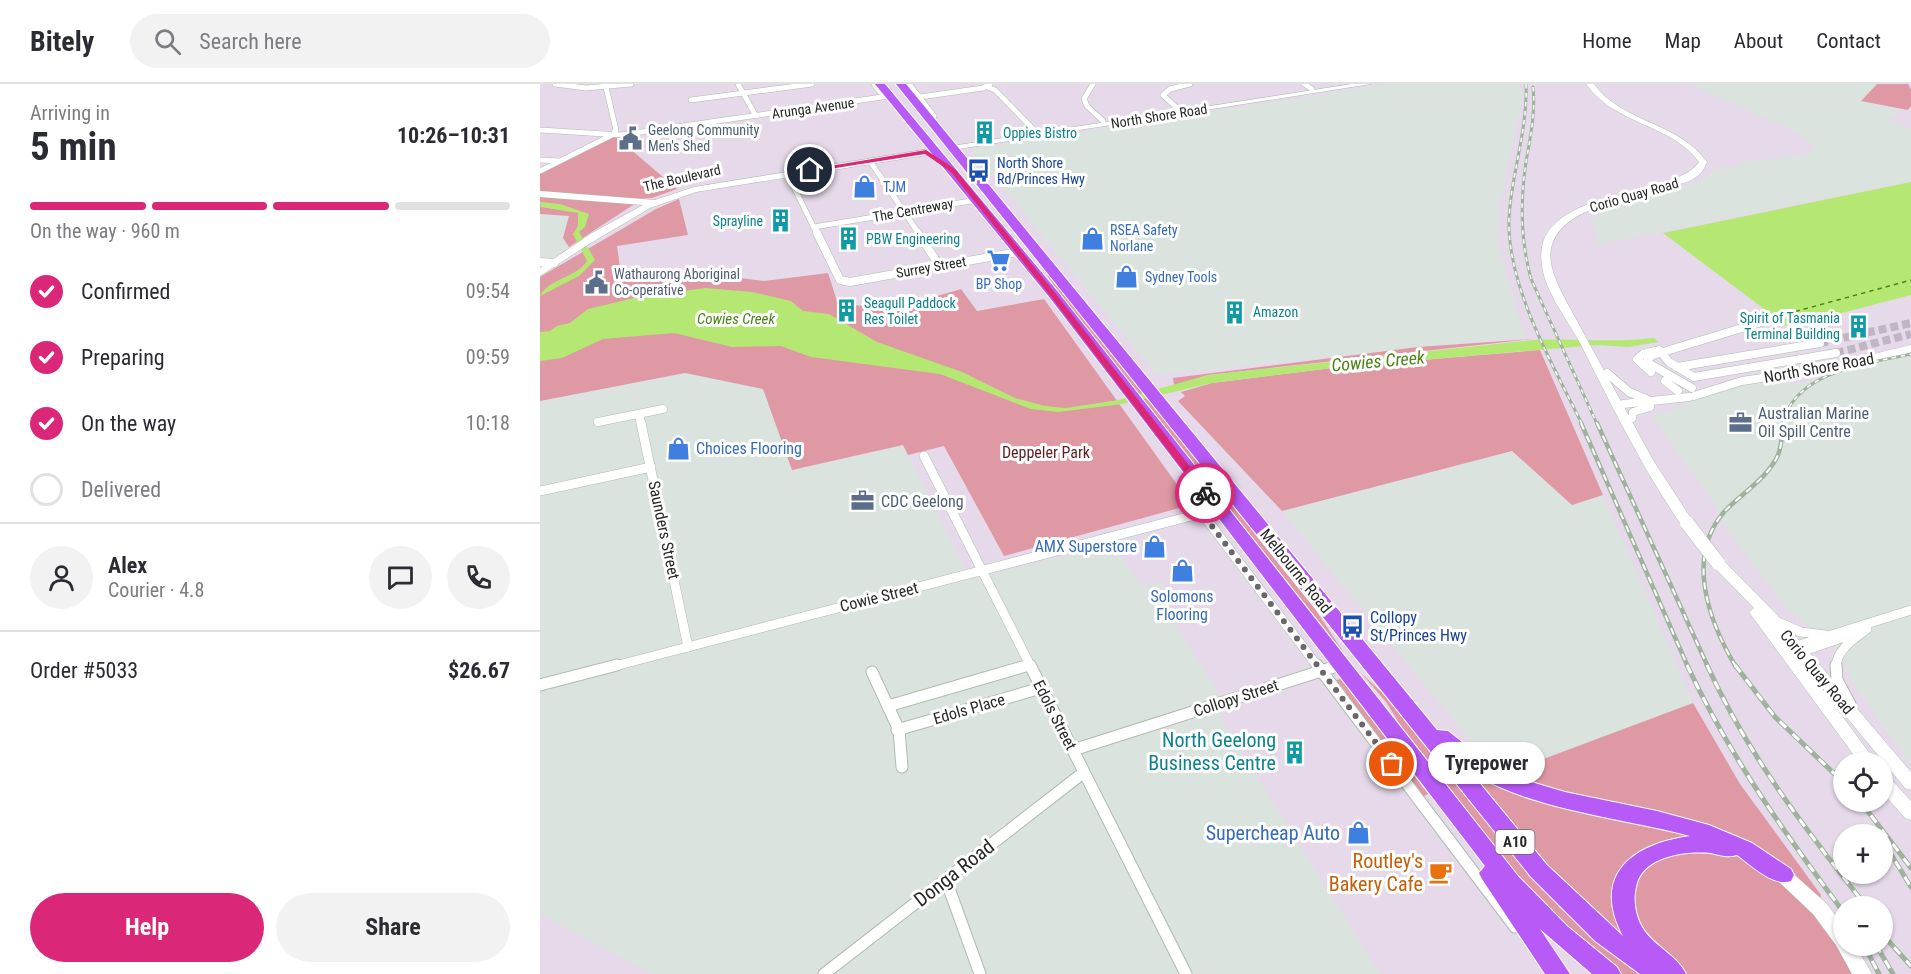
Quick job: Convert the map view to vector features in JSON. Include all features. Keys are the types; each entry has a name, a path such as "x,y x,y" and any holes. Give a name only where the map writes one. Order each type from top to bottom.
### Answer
{"highway":[{"name":"A10","path":"880,84 886,96 899,108 931,152"},
{"name":"A10","path":"901,84 952,148"},
{"name":"The Boulevard","path":"931,152 952,148"},
{"name":"Melbourne Road","path":"952,148 1048,263 1365,657 1558,892 1603,934 1658,974"},
{"name":"Melbourne Road","path":"931,152 953,170 1054,295 1133,398 1210,511 1332,668 1534,908 1574,947 1609,974"},
{"path":"1048,263 1041,269 1051,284 1054,295"},
{"name":"Collopy Street","path":"1332,668 1365,657"},
{"path":"1392,690 1456,750 1500,779 1544,796 1712,834 1754,853 1783,875"},
{"path":"1465,826 1490,873 1556,974"},
{"path":"1674,974 1640,942 1627,920 1624,890 1626,881 1637,863 1667,846 1700,844 1738,851 1783,875"}],"main road":[{"name":"North Shore Road","path":"952,148 1037,133 1367,84"},
{"name":"Corio Quay Road","path":"1590,84 1611,106 1700,156 1703,164 1699,172 1685,180 1595,205 1562,227 1546,247 1548,267 1554,287 1619,403 1655,477 1677,510 1718,563 1907,780"},
{"path":"941,135 960,142 979,144"},
{"name":"The Boulevard","path":"540,194 649,203 697,189 931,152"},
{"path":"540,273 649,203"},
{"name":"Corio Quay Road","path":"1589,351 1607,373 1619,403 1632,417 1677,510"},
{"name":"Corio Quay Road","path":"1718,563 1773,620 1861,752"},
{"path":"1893,793 1910,812"},
{"path":"1783,875 1820,909 1833,928"},
{"path":"1851,956 1862,974"}],"street":[{"path":"555,84 606,87 631,84"},
{"path":"738,84 756,116"},
{"path":"691,100 812,84"},
{"path":"874,84 886,96"},
{"path":"909,84 934,116 928,119"},
{"path":"1094,84 1084,99 1103,121"},
{"path":"1179,110 1163,95 1170,89 1190,84"},
{"path":"1304,84 1312,90"},
{"path":"920,97 989,85 1037,133"},
{"path":"540,130 612,135 616,130 606,87"},
{"name":"Arunga Avenue","path":"540,171 612,135 886,96"},
{"path":"540,160 560,161"},
{"path":"870,160 939,266"},
{"path":"787,173 814,227"},
{"name":"The Centreway","path":"814,227 977,200"},
{"name":"Surrey Street","path":"814,227 840,280 844,281 1018,252"},
{"path":"540,262 554,263"},
{"path":"1677,394 1638,362 1638,358 1643,354 1693,343 1775,318"},
{"path":"1677,367 1820,343"},
{"name":"North Shore Road","path":"1619,403 1842,366 1911,349"},
{"path":"1660,351 1677,367 1695,377 1836,353"},
{"path":"1660,351 1650,356 1649,364 1692,392"},
{"path":"1607,373 1629,392 1646,399"},
{"name":"North Shore Road","path":"1619,403 1677,394"},
{"name":"North Shore Road","path":"1632,417 1635,411 1677,394"},
{"path":"598,422 663,409"},
{"name":"Saunders Street","path":"639,414 688,646"},
{"name":"Edols Street","path":"924,456 1186,974"},
{"path":"540,491 651,467"},
{"name":"Cowie Street","path":"540,685 1210,511"},
{"path":"1793,651 1911,610"},
{"path":"1773,620 1801,632 1830,635"},
{"path":"1793,651 1830,635 1866,627"},
{"path":"1866,627 1839,651 1834,660 1834,670 1842,690 1877,745"},
{"name":"Edols Place","path":"888,706 1029,665"},
{"path":"1332,668 1485,889 1556,974"},
{"name":"Collopy Street","path":"1073,750 1332,668"},
{"path":"872,672 878,691 888,706 901,739 898,755 903,767"},
{"name":"Edols Place","path":"897,730 1041,688"},
{"name":"Donga Road","path":"824,974 1083,773"},
{"path":"946,880 980,974"}],"shaded area":[{"path":"1391,84 1519,84 1523,96 1499,207 1497,241 1524,337 1157,375 971,149"},
{"path":"1689,84 1877,84 1863,100 1903,108 1888,120 1911,129 1911,181 1597,245 1595,226 1587,224 1609,209 1699,182 1710,175 1713,170 1740,165 1742,161 1760,161 1813,151 1816,148 1794,131"},
{"path":"540,214 569,216 562,238 569,247 540,266"},
{"path":"1911,351 1911,766 1851,680 1842,651 1788,610 1724,525 1715,505 1653,417 1715,392 1778,380 1795,385"},
{"path":"684,373 763,389 792,470 903,445 970,580 1113,544 1142,587 1163,581 1163,605 1218,692 1223,723 1380,974 652,974 540,914 540,401"},
{"path":"1512,451 1571,505 1603,495 1693,703 1513,770 1472,742 1282,511"}],"green space":[{"path":"1877,84 1908,84 1911,90 1911,106 1908,110 1861,101"},
{"path":"615,136 677,189 652,198 636,199 540,191 540,174"},
{"path":"540,196 633,205 569,247 563,238 569,216 540,214"},
{"name":"Deppeler Park","path":"679,199 688,235 617,246 621,275 647,279 716,275 764,281 828,273 837,301 868,306 899,304 961,289 977,311 1044,299 1186,497 1183,507 1004,556 944,446 908,455 903,445 792,470 763,389 685,373 540,401 540,277 656,209"},
{"path":"1046,267 1306,595 1344,653 1070,309 1045,272"},
{"path":"1532,339 1208,375 1174,386 1173,378 1418,347"},
{"path":"1540,350 1603,495 1572,505 1512,451 1282,511 1178,401 1185,396 1181,392 1212,383 1340,367"},
{"path":"1361,673 1389,699 1559,907 1603,946 1642,974 1623,974 1613,968 1583,943 1525,887 1414,747 1386,702"},
{"path":"1341,679 1428,794 1422,797 1344,694 1346,692 1336,680"},
{"path":"1693,703 1740,784 1821,895 1816,911 1833,939 1833,956 1843,956 1854,974 1687,974 1621,938 1549,872 1461,761 1472,742 1514,770"}],"water":[{"path":"1911,182 1911,295 1788,327 1663,233"},
{"path":"540,202 560,204 589,214 585,227 579,232 595,260 579,276 540,296 549,286 576,271 587,261 573,234 578,226 578,213 541,207"},
{"name":"Cowies Creek","path":"705,288 752,292 791,301 803,311 829,314 877,342 962,372 1015,398 1045,406 1066,408 1118,400 1208,375 1533,340 1654,338 1659,342 1628,347 1597,345 1340,367 1212,383 1123,404 1058,412 1031,409 940,374 811,357 781,346 732,347 674,333 603,339 562,358 540,361 540,332 550,331 557,326 570,323 588,309 634,298"}],"ferry route":[{"path":"1779,316 1911,280"}],"tunnel":[{"path":"1820,343 1911,323"},
{"path":"1836,353 1911,334"}],"railway":[{"path":"1526,84 1524,118 1510,202 1510,245 1515,271 1534,325 1582,424"},
{"path":"1533,87 1533,118 1522,197 1523,238 1528,265 1531,279 1597,424"},
{"path":"1783,424 1790,406 1801,392 1817,381 1854,367 1911,354"},
{"path":"1581,423 1688,667"},
{"path":"1597,423 1708,667"},
{"path":"1736,667 1717,630 1710,610 1705,590 1706,549 1712,530 1724,512 1774,463 1780,447 1783,423"},
{"path":"1707,665 1740,730 1759,760 1821,849 1858,896"},
{"path":"1735,665 1775,717 1833,772"},
{"path":"1688,667 1740,763 1779,823 1833,898"},
{"path":"1868,812 1911,868"},
{"path":"1893,857 1911,887"},
{"path":"1893,946 1911,966"},
{"path":"1870,956 1879,974"},
{"path":"1882,956 1893,974"}],"way so far":[{"path":"1205,493 1218,509 1202,513 1392,764"}],"place":[{"name":"Oppies Bistro","path":"985,133"},
{"name":"Geelong Community Men's Shed","path":"630,138"},
{"name":"North Shore Rd/Princes Hwy","path":"979,171"},
{"name":"TJM","path":"865,187"},
{"name":"Sprayline","path":"781,221"},
{"name":"RSEA Safety Norlane","path":"1092,238"},
{"name":"PBW Engineering","path":"848,239"},
{"name":"BP Shop","path":"999,260"},
{"name":"Sydney Tools","path":"1127,277"},
{"name":"Wathaurong Aboriginal Co-operative","path":"596,282"},
{"name":"Seagull Paddock Res Toilet","path":"846,311"},
{"name":"Amazon","path":"1235,312"},
{"name":"Spirit of Tasmania Terminal Building","path":"1858,326"},
{"name":"Australian Marine Oil Spill Centre","path":"1740,422"},
{"name":"Choices Flooring","path":"678,448"},
{"name":"CDC Geelong","path":"863,501"},
{"name":"AMX Superstore","path":"1155,546"},
{"name":"Solomons Flooring","path":"1182,571"},
{"name":"Collopy St/Princes Hwy","path":"1352,626"},
{"name":"North Geelong Business Centre","path":"1294,752"},
{"name":"Tyrepower","path":"1392,764"},
{"name":"Supercheap Auto","path":"1358,833"},
{"name":"Routley's Bakery Cafe","path":"1441,872"}],"route":[{"path":"810,170 926,152 953,170 1041,282 1054,295 1205,493"}]}
